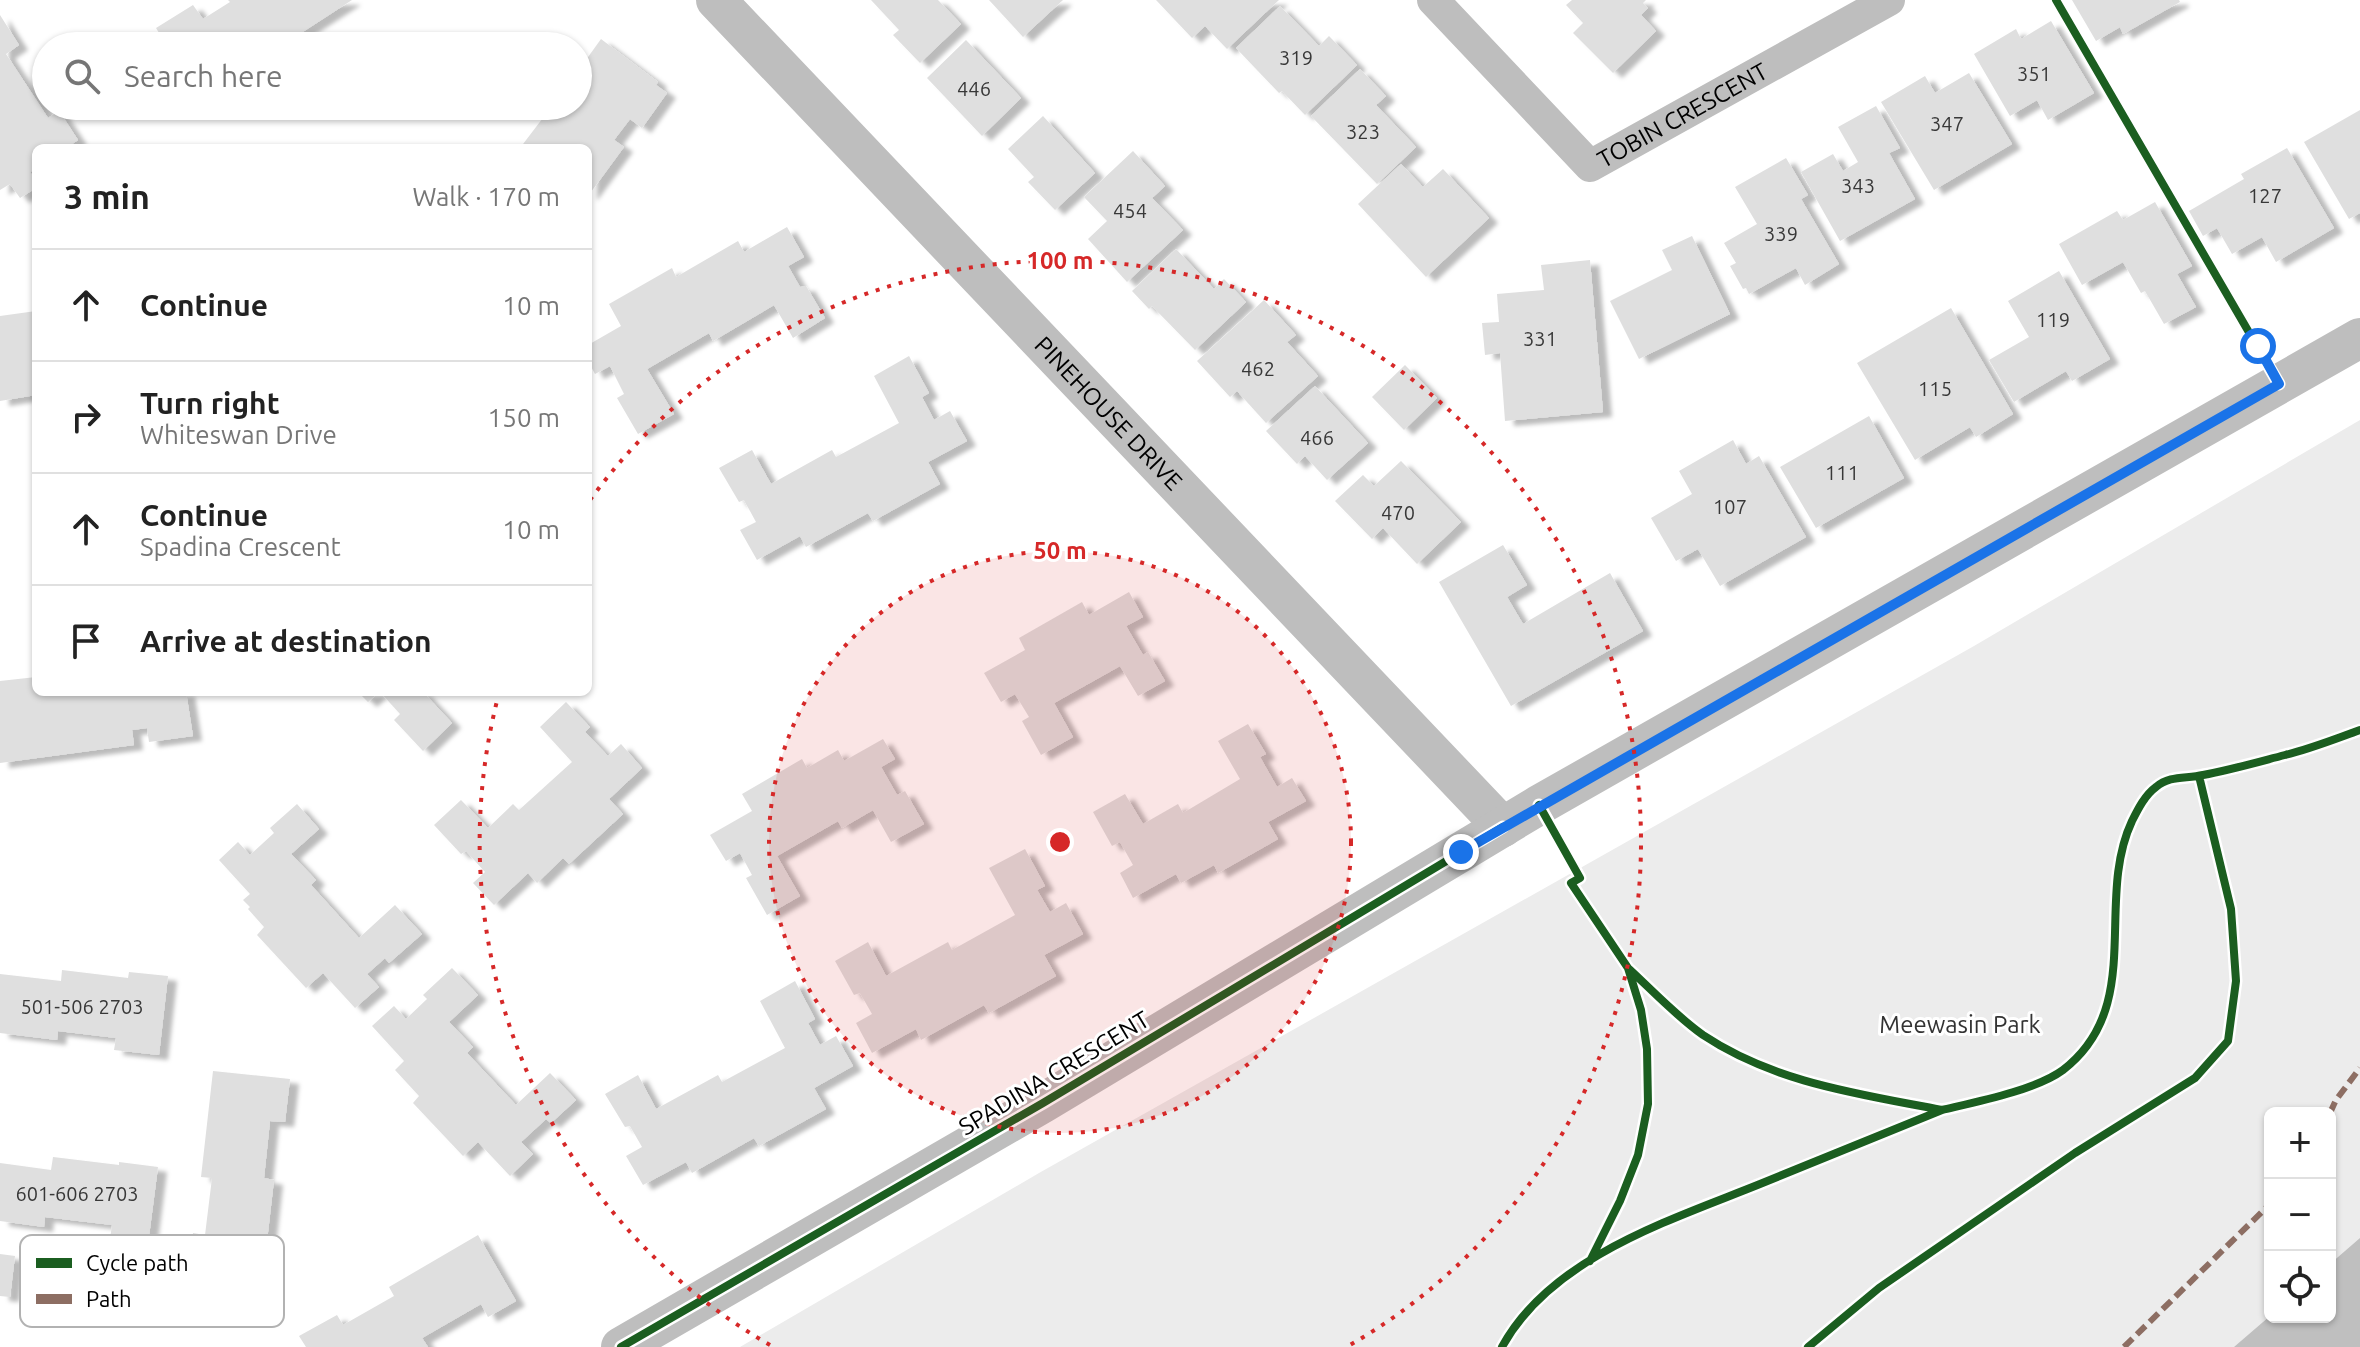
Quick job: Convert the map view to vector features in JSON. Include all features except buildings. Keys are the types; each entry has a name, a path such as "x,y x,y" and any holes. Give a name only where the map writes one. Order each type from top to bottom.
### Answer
{"street":[{"name":"PINEHOUSE DRIVE","path":"716,0 1503,827"},
{"name":"TOBIN CRESCENT","path":"1433,0 1590,166 1889,0"},
{"name":"SPADINA CRESCENT","path":"621,1347 1056,1095 1503,827 2360,338"}],"green space":[{"name":"Meewasin Park","path":"2360,420 2360,1277 2336,1299 2336,1107 2264,1107 2264,1323 2273,1323 2286,1347 740,1347 1039,1173 1974,646"}],"shaded area":[{"path":"2360,1238 2360,1347 2234,1347 2264,1321 2336,1323 2336,1259"}],"marked path":[{"path":"2333,1107 2360,1068"},
{"path":"2124,1347 2264,1210"}],"cycle path":[{"path":"2056,0 2279,384"},
{"path":"1502,1347 1524,1316 1550,1289 1616,1245 1689,1212 1942,1110 2022,1089 2063,1070 2088,1044 2103,1015 2111,984 2122,852 2132,821 2148,794 2167,781 2304,750 2360,730"},
{"path":"1808,1347 1879,1288 2075,1153 2195,1078 2228,1041 2236,981 2231,909 2199,776"},
{"path":"1539,805 1580,878 1571,883 1628,968 1641,1010 1647,1049 1648,1104 1638,1155 1620,1201 1590,1261"},
{"path":"621,1347 1043,1103 1503,827"},
{"path":"1629,969 1703,1035 1759,1065 1819,1084 1942,1110"}],"route":[{"path":"1461,852 2279,384 2258,346"}]}
